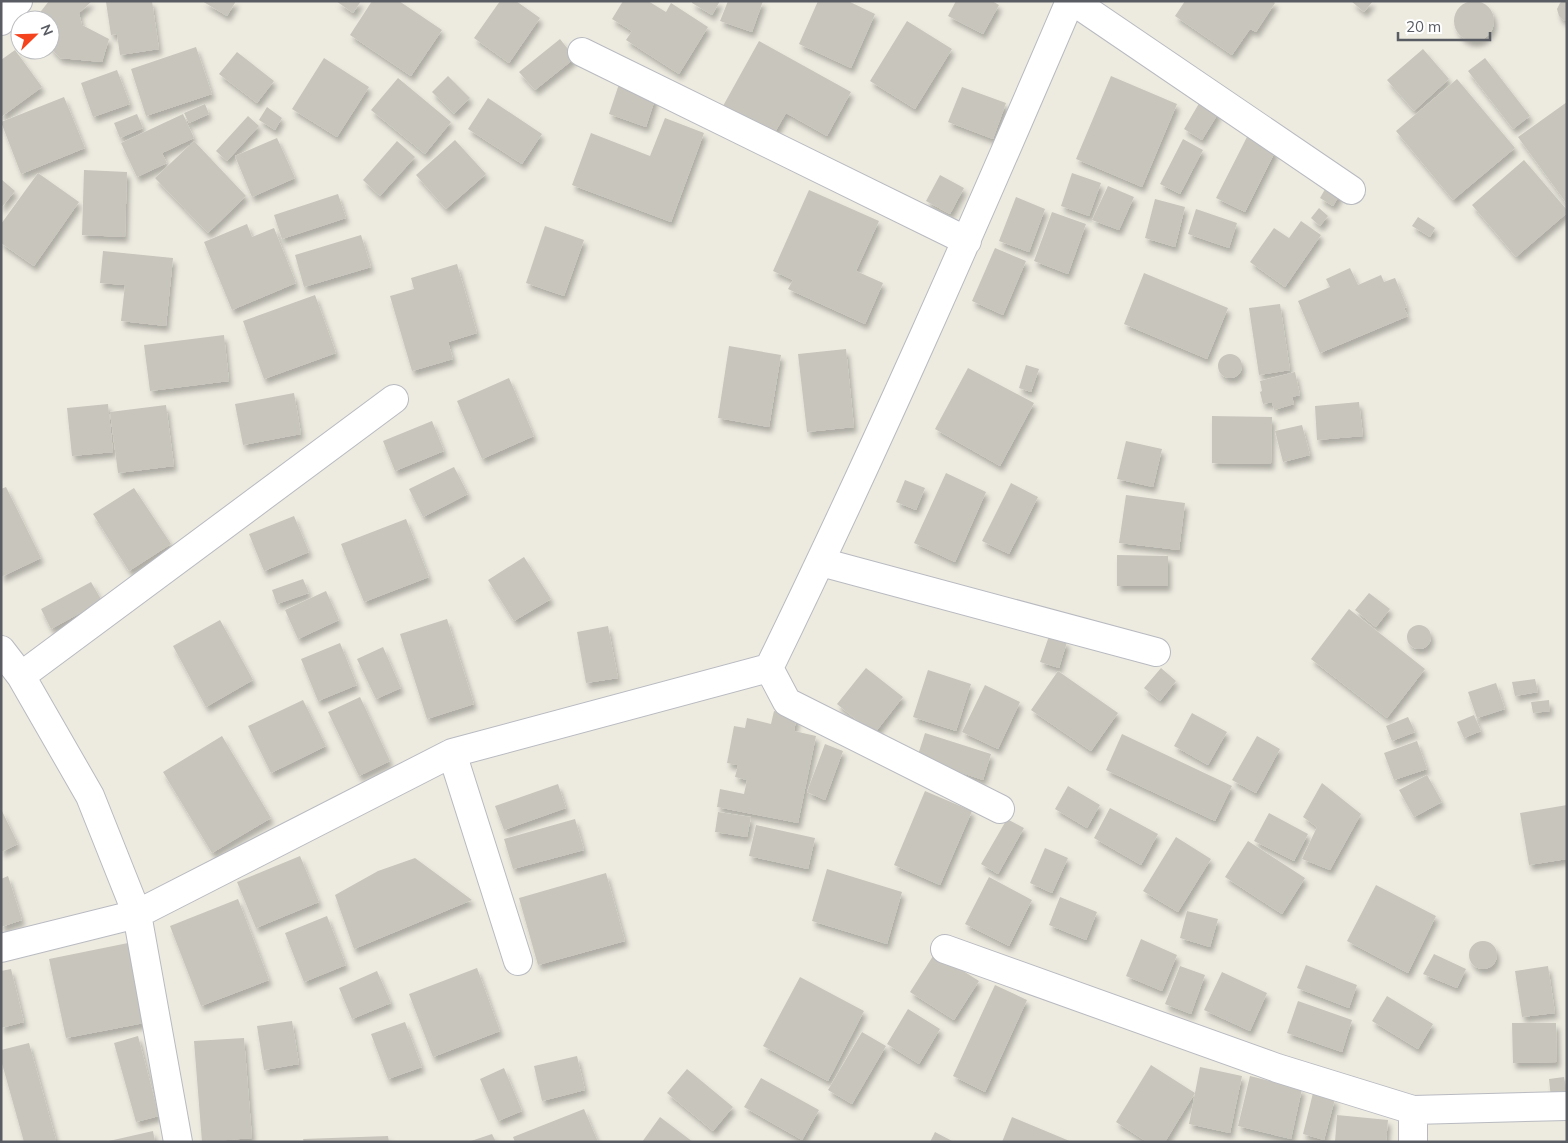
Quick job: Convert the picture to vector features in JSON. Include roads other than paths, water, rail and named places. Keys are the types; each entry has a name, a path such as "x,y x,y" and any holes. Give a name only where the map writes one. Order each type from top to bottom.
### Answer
{"street":[{"path":"1,21 18,1"},
{"path":"1,948 137,914 452,753 768,668 821,562 967,241 1072,1 1351,190"},
{"path":"582,52 967,241"},
{"path":"21,676 394,399"},
{"path":"821,562 1156,652"},
{"path":"1,650 21,676 90,796 137,914 178,1142"},
{"path":"768,668 787,702 1000,809"},
{"path":"452,753 518,961"},
{"path":"945,949 1277,1068 1413,1110 1567,1106"},
{"path":"1413,1110 1413,1142"}]}
